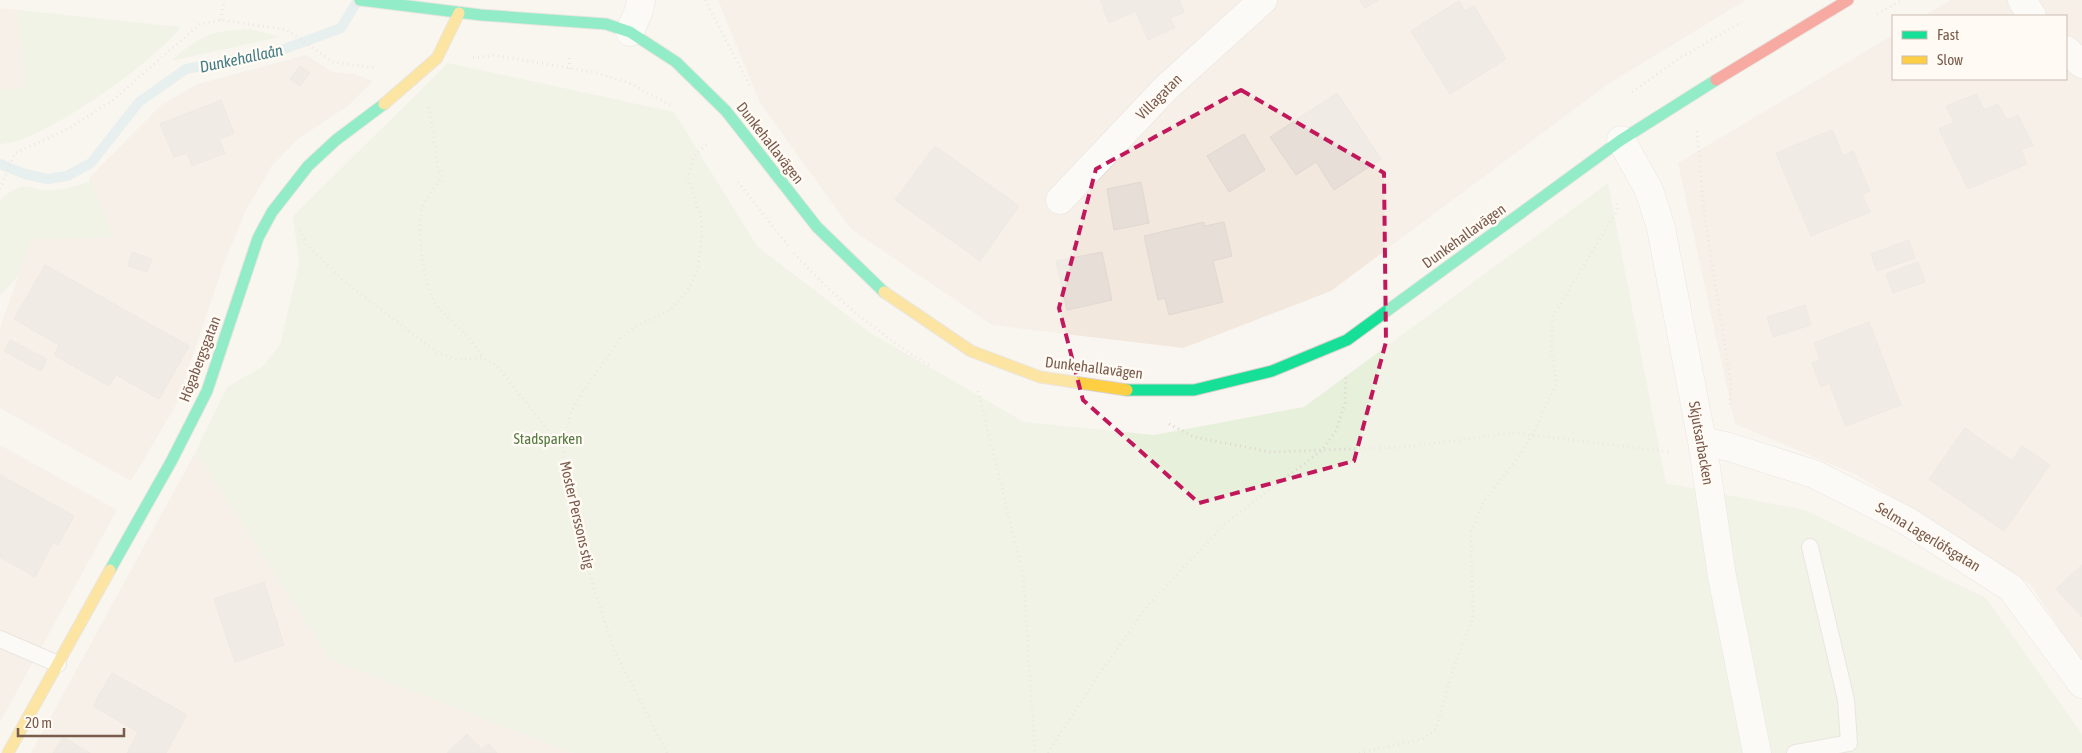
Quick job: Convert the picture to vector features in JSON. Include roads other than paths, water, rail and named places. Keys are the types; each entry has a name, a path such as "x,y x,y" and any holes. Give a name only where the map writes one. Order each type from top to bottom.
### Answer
{"street":[{"name":"Dunkehallavägen","path":"360,0 459,13 606,24 630,32 676,62 726,111 817,227 887,295 971,350 1040,377 1126,390 1194,390 1272,371 1347,340 1621,140 1765,48 1848,0"},
{"path":"630,32 640,10 641,0"},
{"name":"Villagatan","path":"1060,200 1166,88 1262,0"},
{"path":"2022,0 2031,15"},
{"name":"Högabergsgatan","path":"8,753 172,460 207,391 258,238 284,194 308,166 336,140 368,118 437,58 459,13"},
{"path":"2067,51 2082,64"},
{"name":"Skjutsarbacken","path":"1621,140 1649,190 1661,228 1702,441 1722,576 1757,753"},
{"name":"Selma Lagerlöfsgatan","path":"1702,441 1729,447 1814,474 1907,521 2011,588 2082,684"}],"lane":[{"path":"1795,753 1849,743 1846,700 1810,547"},
{"path":"0,639 58,664"}],"waterway":[{"name":"Dunkehallaån","path":"0,164 25,174 47,179 67,176 91,163 139,102 186,69 276,52 341,28 358,0"}],"park label":[{"name":"Stadsparken","path":"548,439"}]}
